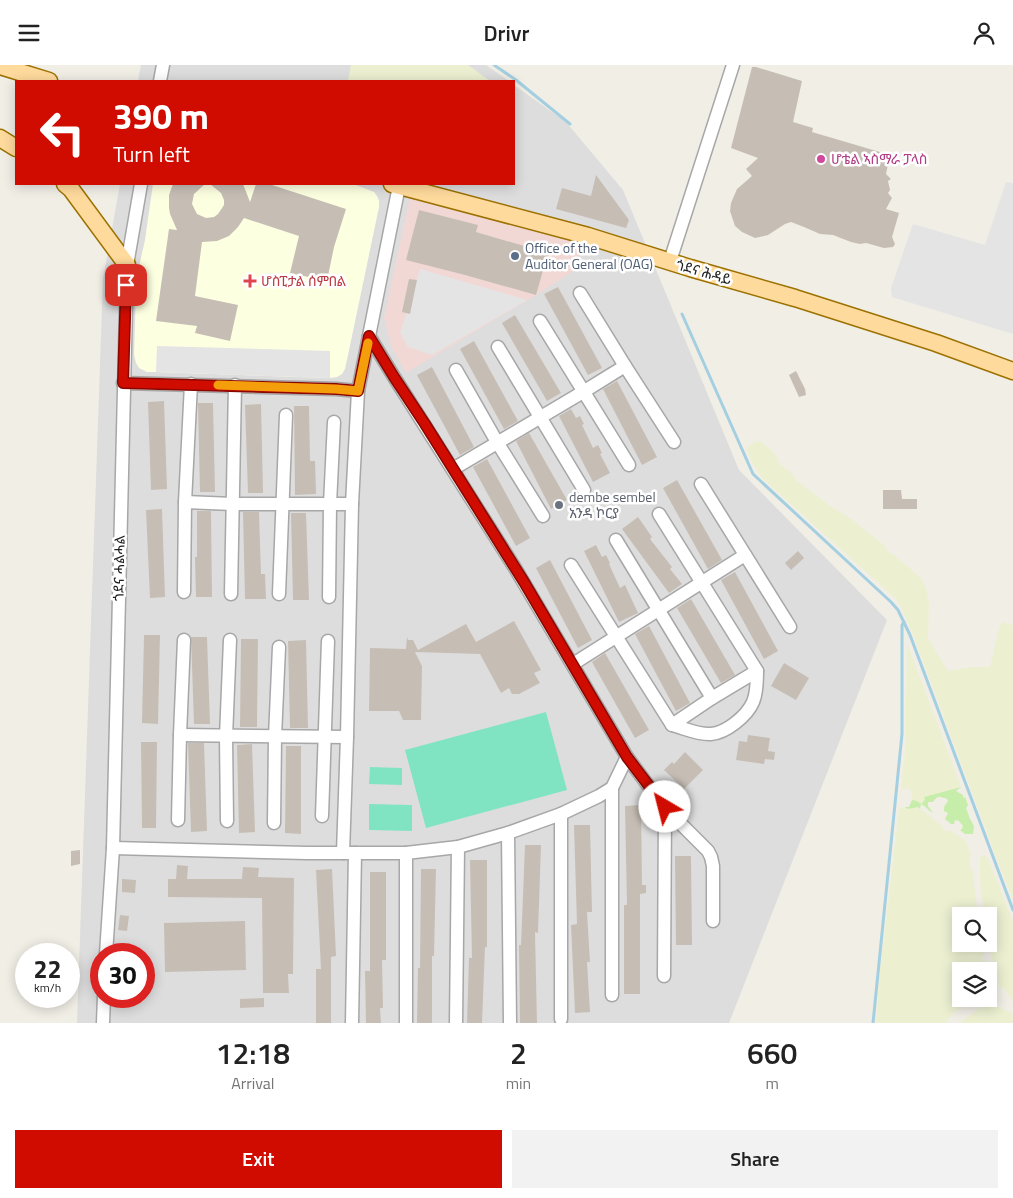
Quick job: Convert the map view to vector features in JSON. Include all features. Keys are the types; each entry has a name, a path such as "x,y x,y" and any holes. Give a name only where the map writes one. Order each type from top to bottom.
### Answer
{"main road":[{"path":"0,66 46,80"},
{"path":"0,138 15,146"},
{"path":"66,185 127,265"},
{"name":"ጎደና ሕዳይ","path":"396,185 588,236 795,298 936,343 1013,371"}],"street":[{"path":"160,80 163,65"},
{"path":"670,261 733,65"},
{"name":"ጎደና ሓልሓል","path":"107,943 113,848 127,265 141,185"},
{"path":"352,1023 347,737 352,504 358,391 396,185"},
{"path":"580,293 674,442"},
{"path":"540,321 628,465"},
{"path":"369,336 515,568 627,757 665,807 712,857 713,921"},
{"path":"498,347 584,490"},
{"path":"453,469 625,366"},
{"path":"456,370 497,442 543,516"},
{"path":"123,383 235,385 358,391"},
{"path":"184,592 185,502 191,384"},
{"path":"231,594 235,385"},
{"path":"279,594 286,415"},
{"path":"329,597 330,504 334,422"},
{"path":"701,484 790,627"},
{"path":"185,502 352,504"},
{"path":"571,565 672,725 710,734 722,731 745,715 753,703 757,671 659,514"},
{"path":"616,540 712,698"},
{"path":"573,664 745,555"},
{"path":"178,820 184,640"},
{"path":"227,821 226,737 230,640"},
{"path":"322,817 328,641"},
{"path":"274,823 275,737 280,647"},
{"path":"672,725 757,671"},
{"path":"180,735 347,737"},
{"path":"612,995 612,788 627,757"},
{"path":"113,848 406,853 458,847 508,833 561,814 612,788"},
{"path":"664,976 665,807"},
{"path":"561,814 561,1019"},
{"path":"508,833 510,1023"},
{"path":"456,1023 458,847"},
{"path":"406,853 406,1023"},
{"path":"103,1023 104,1008"}],"shaded area":[{"path":"141,65 486,65 508,80 138,80"},
{"path":"351,65 468,65 489,80 348,80"},
{"path":"515,86 566,122 623,190 739,470 887,620 729,1023 77,1023 78,1008 80,1008 80,943 103,279 120,185 515,185"},
{"path":"1006,182 1013,183 1013,334 892,297 891,288 913,224 985,245"},
{"name":"ሆስፒታል ሰምበል","path":"153,185 356,185 374,192 379,201 379,207 345,369 342,374 330,378 147,372 139,368 134,354 136,291 138,271 145,240"},
{"path":"410,198 579,237 578,268 406,373 391,346 384,318"},
{"path":"420,269 527,300 432,355 408,347 400,333"},
{"path":"157,346 330,351 330,378 156,372"},
{"path":"761,441 796,480 854,521 885,546 888,552 922,579 929,602 928,639 948,671 971,667 990,667 1000,625 1004,622 1009,625 1013,623 1013,899 902,609 896,599 762,478 746,448 755,442"},
{"path":"907,643 961,787 925,797 921,804 912,800 912,792 909,789 901,790 905,752"},
{"path":"918,807 942,826 944,831 949,830 963,839 971,855 969,858 970,867 972,868 977,907 952,907 952,952 983,952 984,956 979,961 986,960 987,962 952,962 952,1007 961,1007 948,1019 947,1023 876,1023 879,979 900,808"},
{"path":"982,855 988,859 1013,921 1013,1002 1004,988 1000,989 997,978 997,962 993,962 990,952 997,952 997,907 984,907 980,883 980,860"},
{"path":"997,1006 1013,1014 1013,1023 960,1023 979,1008"}],"green space":[{"path":"546,712 567,790 426,828 405,750"},
{"path":"370,767 402,768 402,785 369,784"},
{"path":"961,787 956,791 963,795 963,798 965,797 968,805 966,808 974,826 973,834 965,834 960,830 963,826 959,821 955,820 954,824 951,824 945,819 948,813 944,811 947,799 939,797 933,802 928,802 928,806 933,813 921,804 925,800 924,797"},
{"path":"912,800 921,804 920,809 918,807 908,809 905,807 909,807"},
{"path":"369,804 412,805 412,831 369,830"}],"building":[{"name":"ሆቴል ኣስማራ ፓላስ","path":"752,67 802,81 793,122 813,128 812,132 890,155 886,174 891,179 888,181 890,190 888,193 892,198 886,209 899,213 892,237 895,244 893,247 884,248 866,243 851,242 833,235 820,234 791,222 768,235 755,238 742,232 735,226 730,211 731,203 737,189 752,176 746,169 758,158 731,148"},
{"path":"596,175 629,220 626,228 556,209 562,188 591,196"},
{"path":"173,185 204,185 194,194 192,204 197,214 206,218 214,217 224,205 221,193 211,185 243,185 250,202 256,185 272,185 346,209 334,247 327,281 290,273 299,236 244,218 229,236 217,241 202,242 195,296 238,305 230,341 195,333 197,326 156,321 169,229 177,230 170,214 169,195"},
{"path":"419,210 478,225 476,232 548,253 536,295 406,260"},
{"path":"409,279 417,280 410,314 402,312"},
{"path":"558,287 602,368 588,375 544,294"},
{"path":"515,315 561,393 547,401 502,323"},
{"path":"474,341 518,421 504,429 460,349"},
{"path":"432,367 474,447 460,455 417,375"},
{"path":"796,371 806,395 799,397 789,375"},
{"path":"617,381 657,457 642,465 603,389"},
{"path":"164,401 167,489 151,490 148,402"},
{"path":"198,403 213,403 215,492 200,492"},
{"path":"261,404 263,493 248,493 245,405"},
{"path":"294,406 309,406 310,461 315,461 316,494 295,495"},
{"path":"571,409 576,418 580,416 584,424 582,425 593,448 598,445 602,453 600,454 610,473 593,482 559,416"},
{"path":"529,433 567,500 551,509 516,441"},
{"path":"487,459 530,538 516,546 473,467"},
{"path":"677,480 722,560 708,569 663,488"},
{"path":"883,490 901,490 902,499 917,499 917,509 883,509"},
{"path":"162,509 165,597 150,598 146,510"},
{"path":"197,511 211,511 212,597 196,597"},
{"path":"243,512 259,512 261,574 265,574 266,599 245,599"},
{"path":"291,513 306,513 309,600 293,600"},
{"path":"638,517 652,537 650,539 672,567 670,569 682,584 669,593 622,529"},
{"path":"596,545 602,557 606,555 620,588 625,585 638,613 619,622 584,551"},
{"path":"798,551 804,558 791,570 785,563"},
{"path":"550,560 592,640 578,648 536,568"},
{"path":"735,572 778,651 764,659 721,580"},
{"path":"691,599 735,675 721,683 677,608"},
{"path":"514,621 541,670 534,673 540,683 519,694 512,694 509,688 501,693 480,654 415,652 422,666 421,720 403,720 399,711 369,711 370,648 406,649 407,637 408,640 413,640 418,650 466,624 476,642"},
{"path":"649,626 690,703 676,711 635,634"},
{"path":"144,635 160,635 158,724 142,723"},
{"path":"191,637 207,637 210,724 194,724"},
{"path":"241,639 258,639 257,727 240,727"},
{"path":"306,640 308,728 290,728 288,641"},
{"path":"605,653 649,730 635,738 592,662"},
{"path":"784,663 809,678 796,700 771,686"},
{"path":"748,735 770,738 768,751 775,752 774,760 765,759 764,764 736,760 739,741 747,742"},
{"path":"141,742 157,742 156,828 142,828"},
{"path":"188,743 204,743 207,831 191,832"},
{"path":"252,744 255,832 239,833 237,745"},
{"path":"286,746 301,746 301,834 285,833"},
{"path":"685,752 703,770 684,789 664,770 672,762 674,764"},
{"path":"641,805 642,885 646,885 646,893 640,894 640,994 624,994 624,905 627,905 625,806"},
{"path":"574,825 590,825 592,912 587,912 590,1012 575,1013 571,925 577,924"},
{"path":"525,845 541,845 538,933 535,932 537,1023 520,1023 519,945 521,945"},
{"path":"80,850 80,864 71,866 71,851"},
{"path":"675,856 691,856 692,945 676,945"},
{"path":"470,860 487,860 487,947 485,947 482,1023 467,1023 469,958 472,958"},
{"path":"177,865 188,866 187,879 242,879 243,867 259,868 258,877 294,878 293,974 288,974 289,993 263,993 262,898 168,897 168,879 176,879"},
{"path":"332,869 336,956 331,957 331,1023 316,1023 316,969 321,969 316,870"},
{"path":"421,869 436,869 434,956 432,956 432,1023 417,1023 418,968 420,968"},
{"path":"370,872 386,872 386,960 382,960 383,1008 380,1008 381,1023 366,1023 365,971 370,971"},
{"path":"122,879 136,880 135,893 122,892"},
{"path":"120,915 129,916 127,931 118,930"},
{"path":"245,921 246,970 165,972 164,923"},
{"path":"264,998 264,1007 240,1008 240,999"}],"waterway":[{"path":"494,65 516,80 570,124"},
{"path":"682,314 753,474 898,610 910,635 1013,910"},
{"path":"873,1023 902,734 902,625 904,622"}],"slow traffic":[{"path":"218,385 358,391 368,343"}],"place":[{"name":"ሆቴል ኣስማራ ፓላስ","path":"821,159"},
{"name":"Office of the Auditor General (OAG)","path":"515,256"},
{"name":"ሆስፒታል ሰምበል","path":"250,281"},
{"name":"dembe sembel አንዳ ኮርያ","path":"559,505"}],"route":[{"path":"126,285 123,383 242,385 358,391 369,336 524,582 627,757 665,807"}]}
